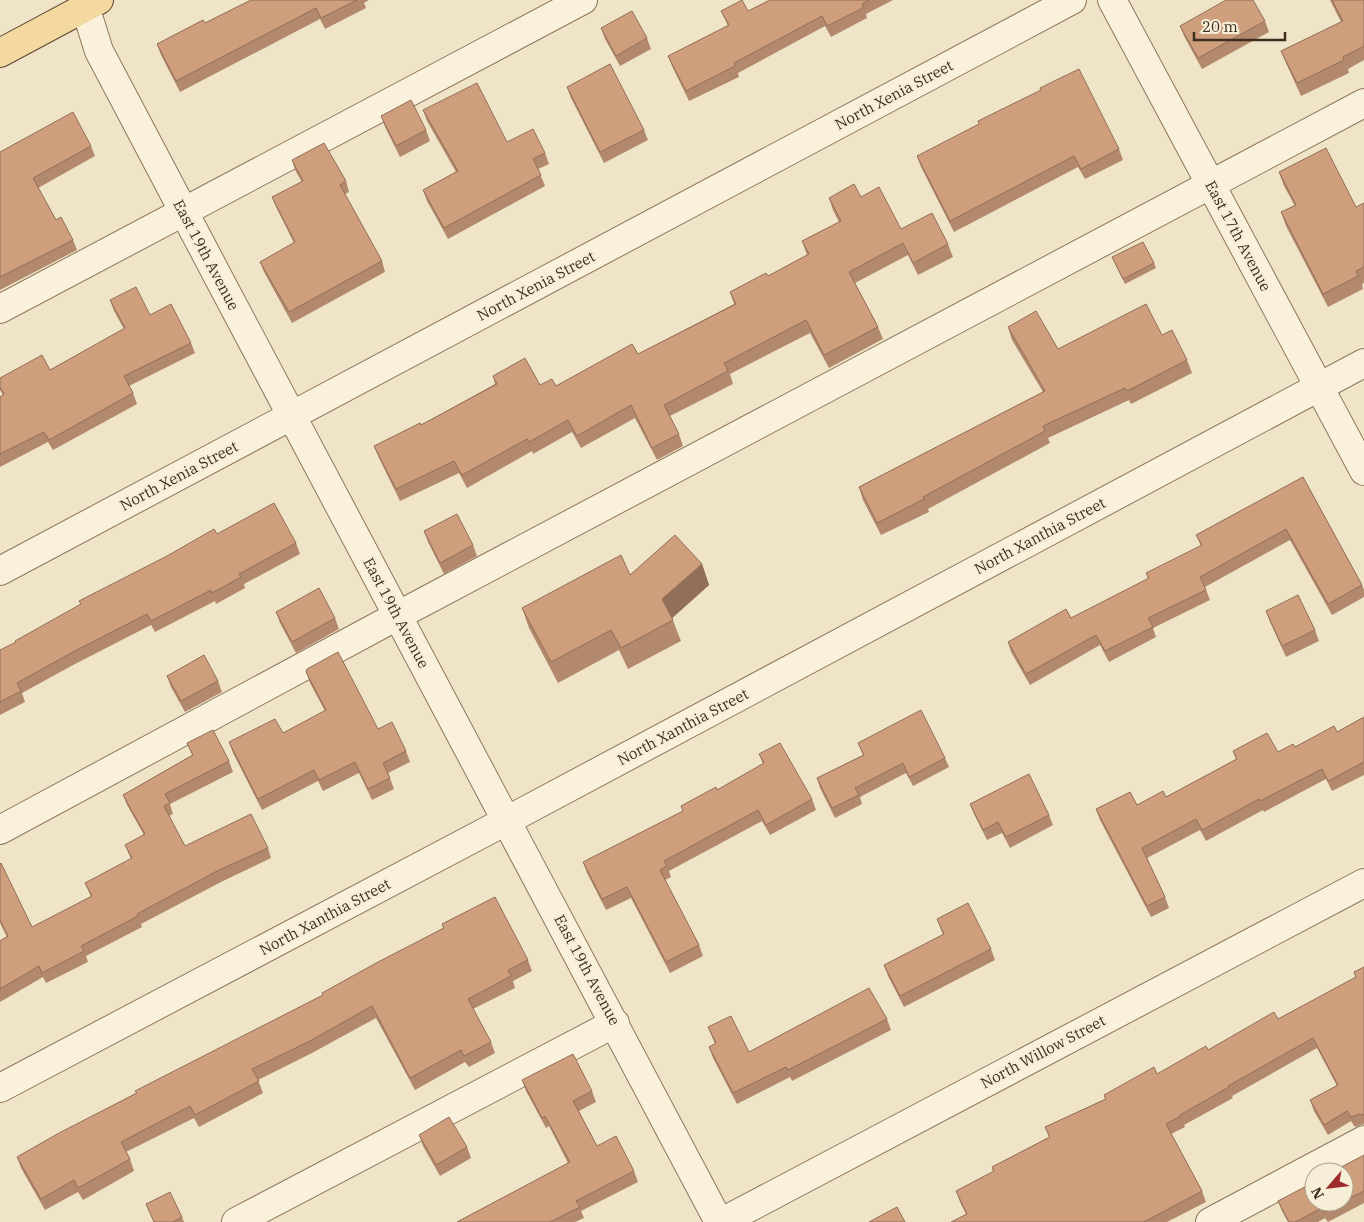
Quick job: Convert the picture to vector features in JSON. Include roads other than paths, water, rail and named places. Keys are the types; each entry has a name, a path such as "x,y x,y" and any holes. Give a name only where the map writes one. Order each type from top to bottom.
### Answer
{"main road":[{"path":"0,53 89,2"}],"street":[{"path":"0,310 583,0"},
{"name":"North Xenia Street","path":"0,571 1072,0"},
{"name":"East 17th Avenue","path":"1112,0 1364,472"},
{"name":"East 19th Avenue","path":"89,2 99,51 291,417 721,1222"},
{"path":"0,830 397,616 1364,103"},
{"name":"North Xanthia Street","path":"0,1088 1364,364"},
{"name":"North Willow Street","path":"721,1222 1364,883"},
{"path":"236,1222 615,1023"},
{"path":"1210,1222 1364,1140"}]}
